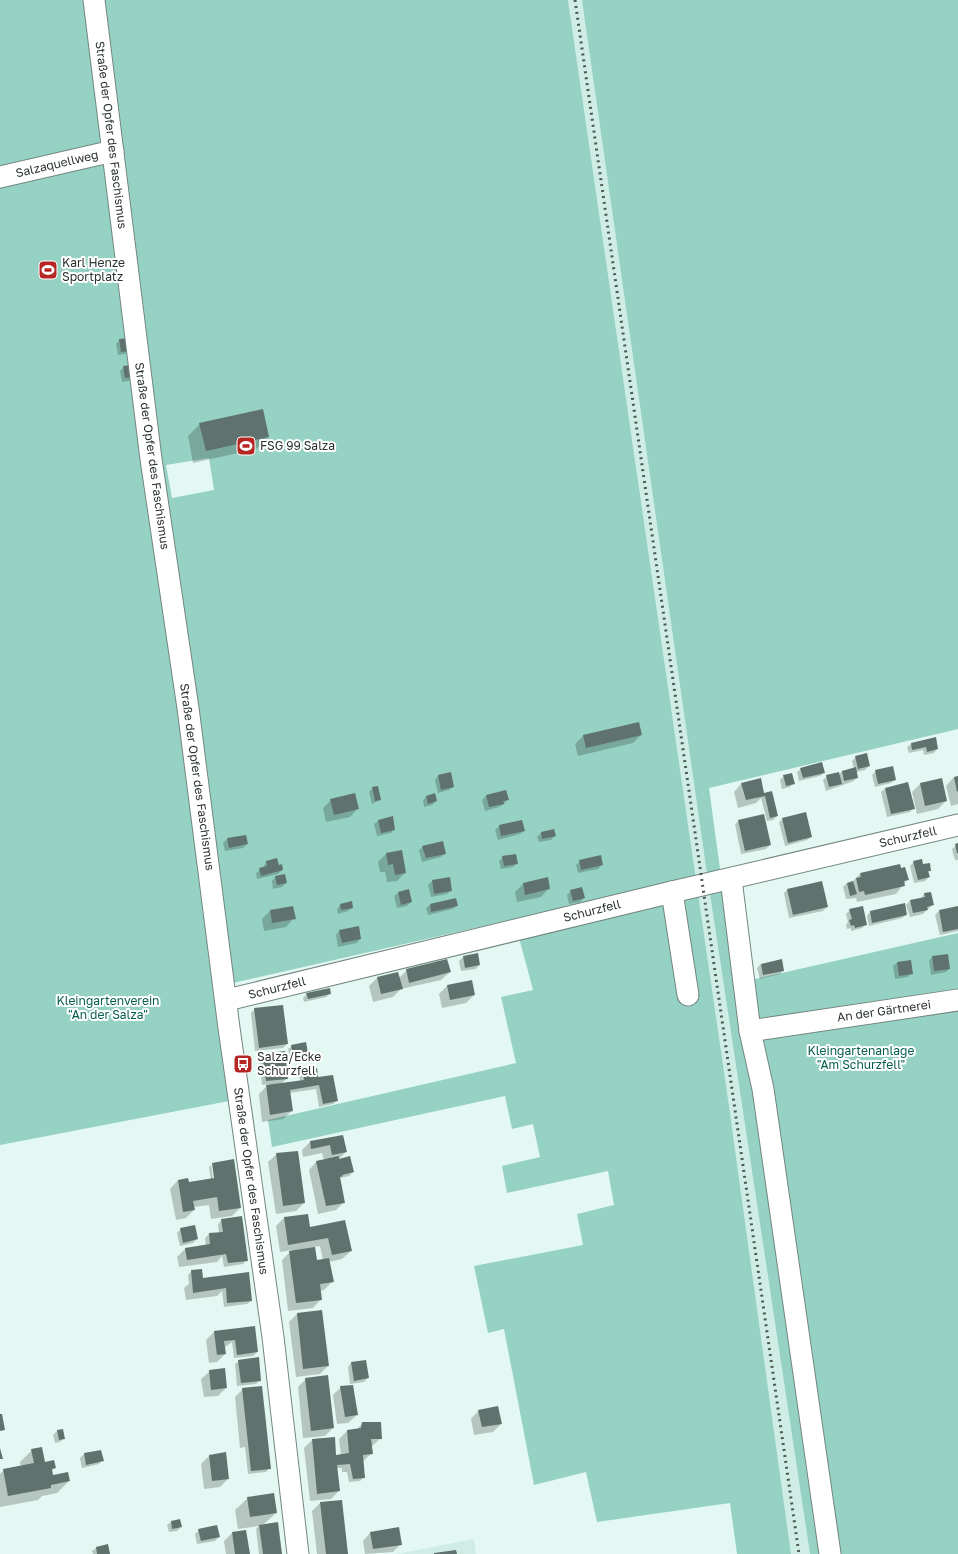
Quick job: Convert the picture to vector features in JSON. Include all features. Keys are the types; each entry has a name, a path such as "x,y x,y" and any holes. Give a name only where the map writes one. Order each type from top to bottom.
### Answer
{"street":[{"name":"Straße der Opfer des Faschismus","path":"94,0 151,459 188,708 227,1000 229,1028 273,1338 298,1554"},
{"name":"Salzaquellweg","path":"0,177 113,151"},
{"name":"Schurzfell","path":"227,1000 672,892 958,825"},
{"path":"731,879 750,1031 764,1089 830,1554"},
{"path":"672,892 688,995"},
{"name":"An der Gärtnerei","path":"750,1031 958,1000"}],"shaded area":[{"path":"568,0 583,0 707,874 810,1554 791,1554 728,1099"},
{"path":"474,1539 476,1554 396,1554"}],"green space":[{"name":"Kleingartenverein \"An der Salza\"","path":"0,0 568,0 728,1099 791,1554 737,1554 730,1503 597,1522 586,1472 534,1485 504,1329 488,1333 474,1266 583,1245 577,1214 614,1205 608,1171 507,1193 502,1166 540,1157 533,1124 512,1129 505,1096 272,1147 268,1120 516,1063 501,997 533,990 514,919 215,987 229,1101 0,1145","holes":["209,458 214,490 172,498 166,465"]},
{"name":"Kleingartenanlage \"Am Schurzfell\"","path":"582,0 958,0 958,729 709,788 723,891 751,980 958,933 958,1554 810,1554 707,874"}],"building":[{"path":"129,338 130,351 121,352 119,339"},
{"path":"132,365 134,377 125,378 123,366"},
{"path":"263,409 269,437 206,451 199,423"},
{"path":"639,722 642,735 586,748 583,735"},
{"path":"936,737 938,749 927,752 926,747 912,750 911,743"},
{"path":"867,753 870,766 858,769 855,756"},
{"path":"822,762 825,773 803,778 800,768"},
{"path":"893,766 896,780 878,784 875,770"},
{"path":"856,767 858,778 844,781 842,771"},
{"path":"451,772 454,787 441,790 438,775"},
{"path":"839,772 842,784 829,787 826,775"},
{"path":"792,773 795,784 786,786 783,775"},
{"path":"958,776 958,791 957,792 954,777"},
{"path":"761,778 764,793 772,791 778,816 770,818 765,796 746,800 741,783"},
{"path":"942,778 947,801 925,806 920,783"},
{"path":"908,782 915,809 891,814 885,788"},
{"path":"378,786 381,800 375,801 372,787"},
{"path":"506,790 509,800 503,801 504,804 489,807 486,795"},
{"path":"355,793 359,809 334,815 330,799"},
{"path":"435,793 437,801 428,804 426,796"},
{"path":"806,812 812,837 788,843 782,818"},
{"path":"764,814 771,845 745,851 738,820"},
{"path":"393,816 395,830 381,833 378,820"},
{"path":"522,820 525,831 501,836 499,825"},
{"path":"554,829 556,836 542,839 541,832"},
{"path":"246,835 248,844 229,848 227,838"},
{"path":"443,841 446,854 426,858 422,846"},
{"path":"958,843 958,853 957,853 955,844"},
{"path":"402,850 406,873 395,875 393,864 388,865 386,853"},
{"path":"516,854 518,864 504,866 502,856"},
{"path":"601,855 603,865 581,870 579,860"},
{"path":"277,858 279,865 282,864 283,870 261,876 259,868 267,866 266,861"},
{"path":"922,859 923,864 930,863 931,871 928,871 930,877 918,880 913,861"},
{"path":"900,864 901,868 905,867 909,880 904,881 905,886 865,895 864,891 859,892 856,878 861,877 860,873"},
{"path":"285,874 287,883 277,885 275,876"},
{"path":"450,877 452,891 434,894 432,880"},
{"path":"548,877 550,889 525,895 523,883"},
{"path":"822,881 828,907 793,915 787,889"},
{"path":"853,881 857,894 850,896 847,883"},
{"path":"582,887 585,898 573,901 570,890"},
{"path":"409,889 412,902 401,905 398,892"},
{"path":"931,892 934,905 927,907 928,910 913,913 910,900 925,897 924,893"},
{"path":"456,898 458,906 431,912 430,904"},
{"path":"352,901 353,908 341,910 340,904"},
{"path":"905,903 907,915 872,923 870,911"},
{"path":"293,906 296,919 272,923 270,910"},
{"path":"863,906 867,925 855,928 854,925 851,926 849,920 852,919 849,909"},
{"path":"958,906 958,929 943,932 939,910"},
{"path":"359,926 361,939 342,943 339,930"},
{"path":"478,953 480,965 465,968 463,956"},
{"path":"948,954 950,969 934,971 932,956"},
{"path":"447,959 451,972 409,983 406,969"},
{"path":"782,959 784,971 763,975 761,964"},
{"path":"911,960 913,974 899,976 897,962"},
{"path":"398,972 403,989 381,994 377,977"},
{"path":"472,980 475,995 450,1000 447,985"},
{"path":"330,988 331,994 308,999 306,993"},
{"path":"283,1005 288,1044 259,1048 254,1008"},
{"path":"306,1042 308,1053 293,1055 291,1045"},
{"path":"285,1051 288,1079 266,1081 262,1054"},
{"path":"317,1068 318,1077 333,1075 338,1101 323,1104 319,1085 290,1090 293,1111 270,1115 266,1085 304,1080 303,1070"},
{"path":"343,1135 347,1152 332,1155 330,1145 311,1149 310,1141"},
{"path":"298,1151 305,1203 283,1206 276,1153"},
{"path":"339,1156 339,1159 350,1156 354,1172 342,1175 343,1176 340,1177 345,1203 326,1206 316,1161"},
{"path":"234,1159 241,1208 219,1211 217,1197 193,1201 195,1210 183,1212 178,1180 188,1178 189,1182 214,1178 212,1163"},
{"path":"308,1214 310,1227 345,1220 352,1251 332,1255 328,1238 288,1245 284,1217"},
{"path":"242,1216 248,1261 228,1263 226,1254 187,1260 185,1248 210,1244 209,1233 223,1232 221,1219"},
{"path":"195,1225 198,1239 183,1243 180,1228"},
{"path":"315,1247 317,1260 329,1258 334,1282 320,1284 322,1300 296,1303 289,1251"},
{"path":"202,1269 203,1278 249,1272 252,1301 227,1303 226,1288 193,1293 191,1270"},
{"path":"322,1310 329,1366 303,1369 297,1313"},
{"path":"255,1326 258,1352 237,1355 235,1340 224,1341 226,1354 217,1355 214,1331"},
{"path":"259,1357 261,1381 241,1383 238,1360"},
{"path":"366,1360 369,1378 354,1381 351,1362"},
{"path":"225,1368 227,1388 211,1390 209,1370"},
{"path":"328,1375 334,1428 311,1431 305,1378"},
{"path":"353,1385 358,1415 345,1417 340,1386"},
{"path":"262,1386 271,1469 251,1471 242,1388"},
{"path":"498,1406 502,1424 482,1427 478,1410"},
{"path":"0,1414 2,1414 5,1430 0,1431"},
{"path":"362,1422 381,1422 382,1439 371,1439 373,1454 363,1455 365,1478 353,1479 350,1464 337,1465 340,1491 317,1494 312,1439 335,1437 336,1455 349,1453 347,1430 361,1428"},
{"path":"63,1429 65,1439 59,1440 57,1430"},
{"path":"42,1447 45,1462 54,1460 56,1468 52,1469 53,1475 68,1472 70,1481 51,1485 51,1488 8,1496 3,1469 34,1463 31,1449"},
{"path":"0,1448 3,1459 0,1459"},
{"path":"101,1450 104,1461 86,1465 84,1453"},
{"path":"226,1452 229,1479 212,1481 209,1455"},
{"path":"274,1493 277,1513 250,1517 247,1497"},
{"path":"342,1500 348,1554 326,1554 320,1502"},
{"path":"180,1519 182,1527 172,1529 171,1521"},
{"path":"278,1522 282,1554 263,1554 259,1525"},
{"path":"217,1525 220,1537 201,1541 198,1529"},
{"path":"399,1527 402,1545 373,1549 370,1532"},
{"path":"246,1530 250,1554 235,1554 232,1532"},
{"path":"108,1544 110,1554 97,1554 96,1547"},
{"path":"456,1550 457,1554 434,1554 434,1553"}],"railway":[{"path":"575,0 799,1554"}],"place":[{"name":"Karl Henze Sportplatz","path":"48,270"},
{"name":"FSG 99 Salza","path":"246,446"},
{"name":"Salza/Ecke Schurzfell","path":"243,1064"}]}
